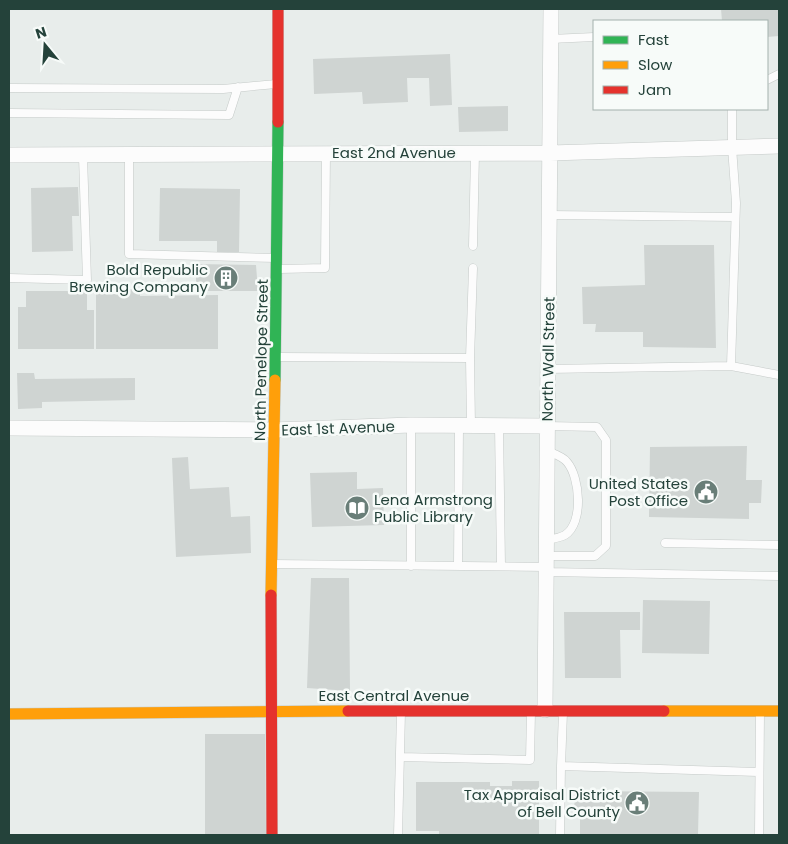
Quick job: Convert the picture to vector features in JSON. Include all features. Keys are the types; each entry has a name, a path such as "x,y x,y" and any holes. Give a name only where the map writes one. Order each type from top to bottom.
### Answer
{"street":[{"name":"North Penelope Street","path":"272,835 271,564 278,263 278,9"},
{"name":"North Wall Street","path":"538,710 546,565 551,9"},
{"name":"East 2nd Avenue","path":"9,155 83,156 277,152 550,152 779,146"},
{"name":"East 1st Avenue","path":"9,428 275,430 411,425 547,426"},
{"name":"East Central Avenue","path":"9,714 401,710 779,711"}],"lane":[{"path":"551,39 593,37"},
{"path":"9,88 238,87 278,84"},
{"path":"9,113 229,115 238,87"},
{"path":"731,366 736,203 732,147 732,110"},
{"path":"129,155 129,254 278,263 325,268 326,152"},
{"path":"473,246 474,152"},
{"path":"9,278 87,280 83,156"},
{"path":"549,215 735,217"},
{"path":"458,566 470,358 472,268"},
{"path":"276,357 470,358"},
{"path":"548,369 731,366 779,375"},
{"path":"411,425 411,566"},
{"path":"499,426 501,566"},
{"path":"546,565 595,556 606,546 606,440 597,427 547,426"},
{"path":"546,540 564,536 571,529 578,509 577,484 574,473 561,457 547,451"},
{"path":"665,543 779,545"},
{"path":"271,564 546,565 779,576"},
{"path":"398,835 401,710"},
{"path":"400,757 530,760 538,710"},
{"path":"560,835 563,710"},
{"path":"759,835 758,772 760,711"},
{"path":"562,766 758,772"}],"building":[{"path":"721,9 779,9 779,36 768,37 768,20 722,20"},
{"path":"450,54 452,105 430,106 429,78 407,78 408,102 363,104 362,92 314,94 313,59"},
{"path":"508,106 508,131 459,132 458,107"},
{"path":"78,187 79,216 72,216 73,251 32,252 31,188"},
{"path":"160,188 240,189 239,252 217,252 217,241 159,241"},
{"path":"644,245 714,245 716,348 643,347 643,332 595,332 596,324 583,324 582,287 645,285"},
{"name":"Bold Republic Brewing Company","path":"196,264 256,265 258,291 196,291"},
{"path":"96,289 140,289 140,296 218,295 218,349 96,349"},
{"path":"26,291 87,291 87,310 94,310 94,349 18,349 18,307 26,307"},
{"path":"17,373 34,373 35,379 135,378 135,400 42,402 42,408 18,409"},
{"name":"United States Post Office","path":"747,446 746,480 762,480 761,503 749,503 749,519 649,517 650,447"},
{"path":"188,457 190,489 229,487 231,517 250,516 251,553 176,557 172,458"},
{"path":"357,472 357,489 383,488 384,525 312,527 310,473"},
{"path":"311,578 349,578 350,691 307,688"},
{"path":"643,600 710,601 709,654 642,653"},
{"path":"564,612 640,612 640,630 620,630 621,678 565,678"},
{"path":"205,734 265,734 266,835 205,835"},
{"path":"512,781 539,781 539,835 439,835 439,831 416,831 416,782 490,782 490,786 512,786"},
{"name":"Tax Appraisal District of Bell County","path":"575,791 699,792 698,835 580,835 580,814 574,814"}],"traffic: fast":[{"path":"275,380 278,122"}],"traffic: slow":[{"path":"271,595 275,380"},
{"path":"9,714 348,711"},
{"path":"664,711 779,711"}],"traffic: jam":[{"path":"278,9 278,122"},
{"path":"271,595 272,835"},
{"path":"348,711 664,711"}],"place":[{"name":"Bold Republic Brewing Company","path":"226,278"},
{"name":"United States Post Office","path":"706,492"},
{"name":"Lena Armstrong Public Library","path":"357,508"},
{"name":"Tax Appraisal District of Bell County","path":"637,803"}]}
